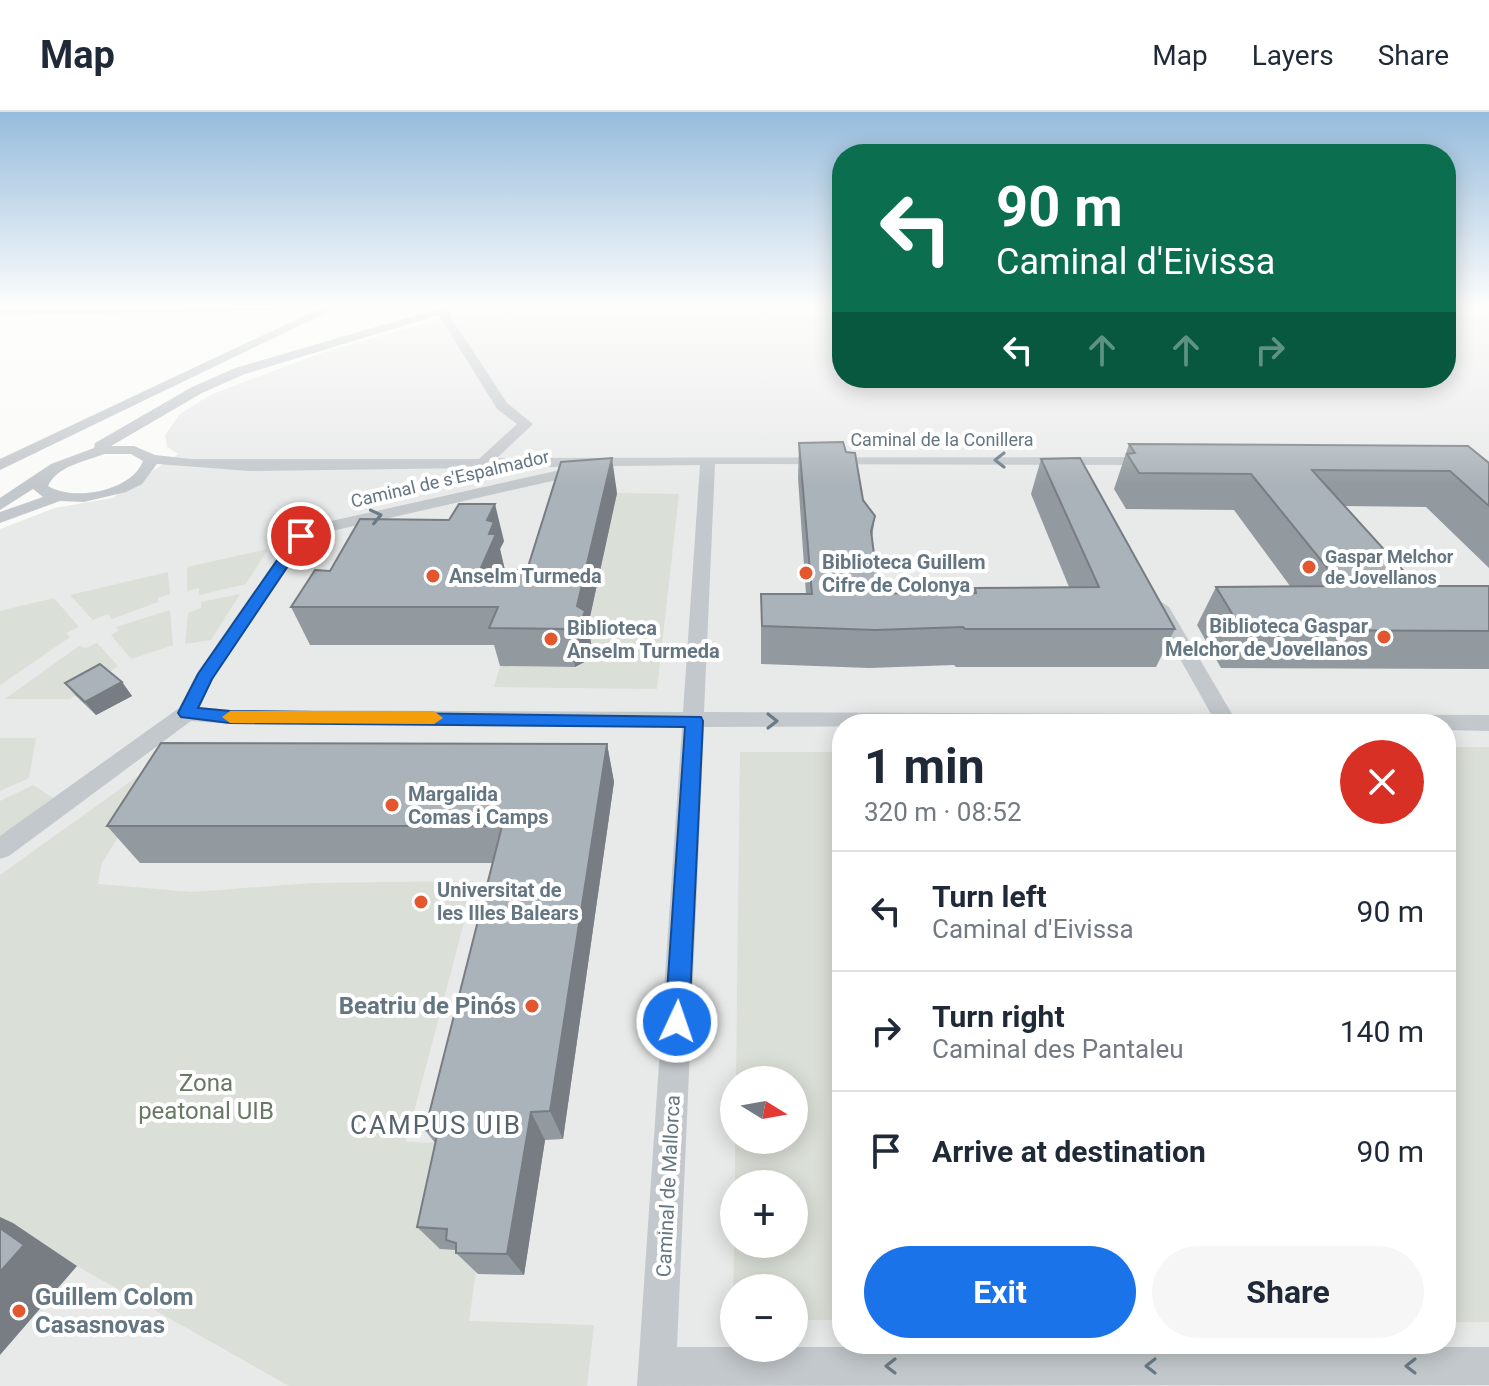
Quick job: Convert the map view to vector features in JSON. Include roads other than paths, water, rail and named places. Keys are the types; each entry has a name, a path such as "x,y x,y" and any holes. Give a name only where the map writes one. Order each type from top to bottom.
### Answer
{"street":[{"path":"0,465 207,366"},
{"path":"0,505 62,463 154,417 197,390 253,366"},
{"path":"477,366 502,406 526,424 484,462"},
{"path":"130,484 148,471 145,439 154,417"},
{"path":"85,454 119,449 191,464 250,466"},
{"path":"21,455 62,463"},
{"name":"Caminal de Mallorca","path":"657,1376 708,460"},
{"name":"Caminal de la Conillera","path":"250,466 926,460 1080,467 1169,461"},
{"name":"Caminal de s'Espalmador","path":"187,713 204,678 301,536 318,529 585,470 609,461"},
{"path":"0,518 55,498 100,495 130,484 250,466"},
{"path":"46,474 40,488 55,498"},
{"path":"1151,591 1221,714"},
{"path":"0,849 187,713 230,717 832,721"},
{"path":"1456,723 1489,723"},
{"path":"657,1376 1489,1366"}],"place":[{"name":"Gaspar Melchor de Jovellanos","path":"1309,567"},
{"name":"Biblioteca Guillem Cifre de Colonya","path":"806,573"},
{"name":"Anselm Turmeda","path":"433,576"},
{"name":"Biblioteca Gaspar Melchor de Jovellanos","path":"1384,637"},
{"name":"Biblioteca Anselm Turmeda","path":"551,639"},
{"name":"Margalida Comas i Camps","path":"392,805"},
{"name":"Universitat de les Illes Balears","path":"421,902"},
{"name":"Beatriu de Pinós","path":"532,1006"},
{"name":"Guillem Colom Casasnovas","path":"19,1311"}],"district":[{"name":"CAMPUS UIB","path":"436,1125"}],"park label":[{"name":"Zona peatonal UIB","path":"206,1097"}]}
